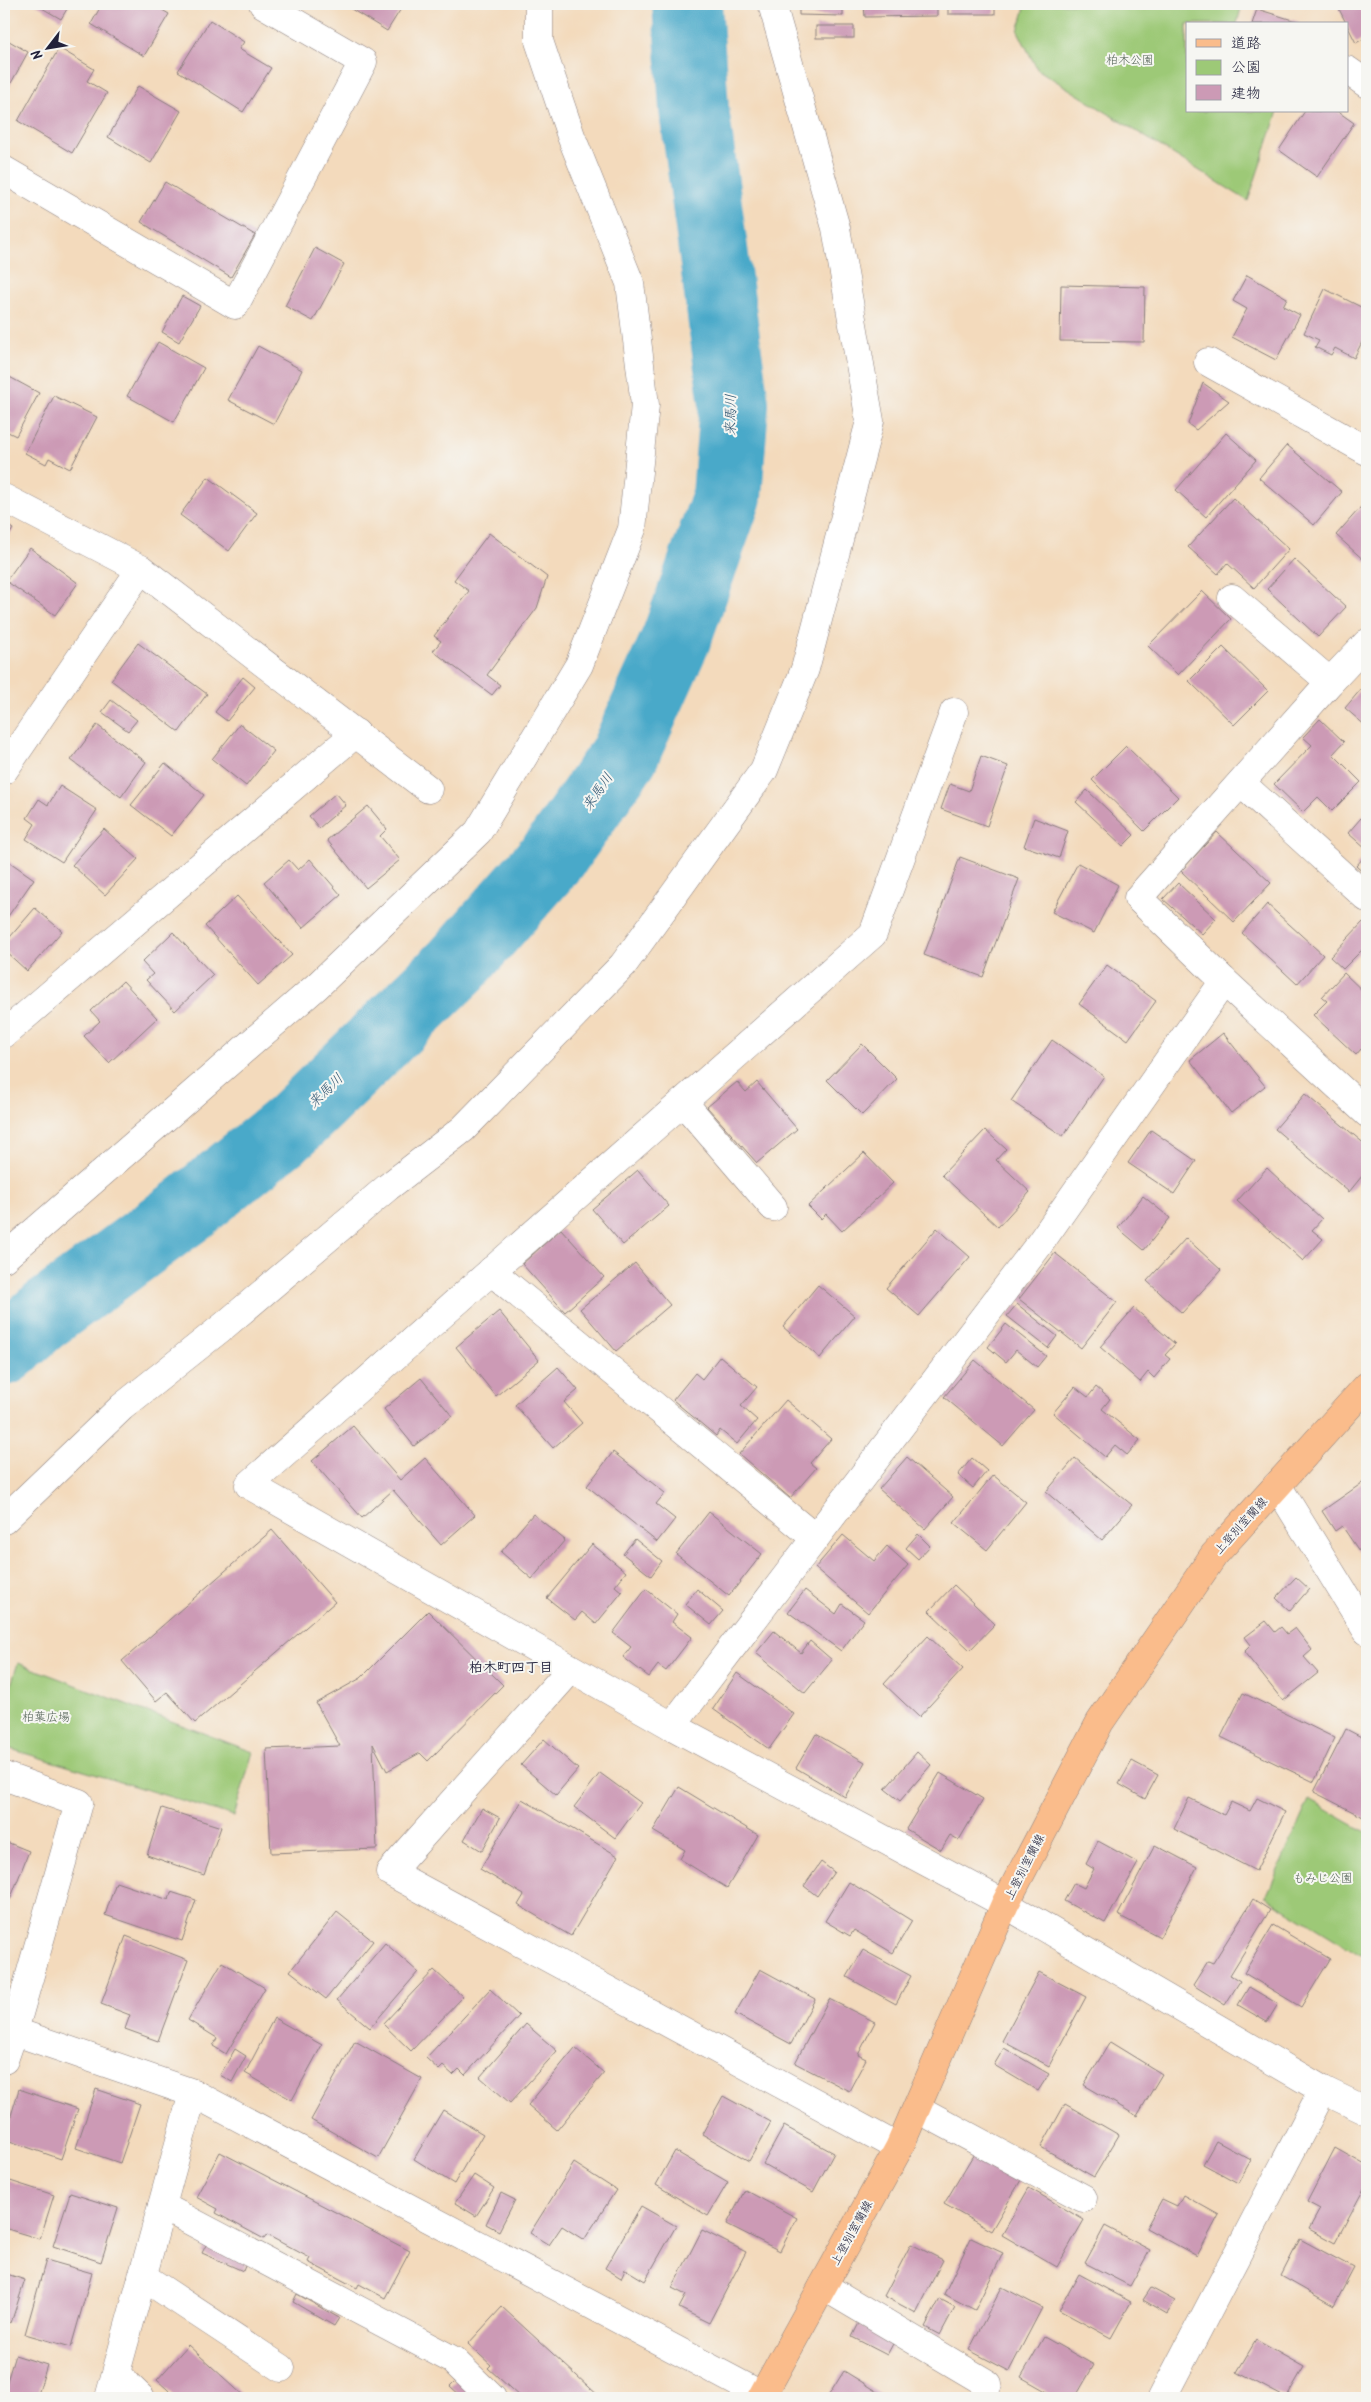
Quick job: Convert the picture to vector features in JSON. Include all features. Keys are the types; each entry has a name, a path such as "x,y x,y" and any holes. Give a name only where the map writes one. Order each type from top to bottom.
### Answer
{"main road":[{"name":"上登別室蘭線","path":"762,2397 900,2148 1005,1904 1100,1722 1214,1555 1367,1386"}],"street":[{"path":"4,170 235,306 363,62 263,4"},
{"path":"4,1258 317,986 478,832 579,665 632,529 645,404 630,283 571,136 540,40 539,4"},
{"path":"4,1520 122,1407 225,1325 388,1187 463,1129 623,965 764,770 805,669 870,421 836,228 772,4"},
{"path":"1348,71 1367,84"},
{"path":"1208,362 1367,451"},
{"path":"4,498 140,569 428,789"},
{"path":"4,770 140,569"},
{"path":"1232,598 1330,682"},
{"path":"1367,643 1138,898 1224,981 1367,1113"},
{"path":"954,712 873,934 249,1485 672,1726 1005,1904 1323,2090 1367,2111"},
{"path":"4,1034 356,733"},
{"path":"1241,783 1367,898"},
{"path":"672,1726 1038,1246 1224,981"},
{"path":"683,1102 772,1207"},
{"path":"491,1271 815,1538"},
{"path":"1278,1485 1367,1630"},
{"path":"572,1669 390,1872 900,2148"},
{"path":"4,1776 79,1803 9,2029 4,2060"},
{"path":"9,2029 193,2093 762,2397"},
{"path":"1162,2398 1323,2090"},
{"path":"141,2398 112,2386 193,2093"},
{"path":"918,2109 1083,2198"},
{"path":"162,2206 453,2360 492,2398"},
{"path":"142,2276 281,2368"},
{"path":"823,2286 988,2384"}],"green space":[{"name":"柏木公園","path":"1026,4 1242,4 1238,22 1186,22 1186,112 1278,112 1248,201 1037,69 1018,31"},
{"name":"柏葉広場","path":"18,1663 253,1752 234,1816 4,1747 4,1706"},
{"name":"もみじ公園","path":"1309,1800 1367,1833 1367,1959 1266,1897"}],"building":[{"path":"35,4 70,4 61,19"},
{"path":"102,4 152,4 169,14 144,56 91,24"},
{"path":"343,4 404,4 387,31"},
{"path":"799,4 843,4 843,16 799,15"},
{"path":"864,4 937,4 937,16 865,17"},
{"path":"948,4 995,4 995,14 948,14"},
{"path":"1367,4 1367,37 1356,43 1348,27 1348,22 1346,22 1337,5"},
{"path":"1257,9 1299,22 1253,22"},
{"path":"210,20 244,42 239,49 271,68 243,112 178,71"},
{"path":"816,26 854,26 854,38 816,38"},
{"path":"4,38 28,52 4,96"},
{"path":"59,48 94,69 87,81 107,93 72,153 18,121"},
{"path":"138,86 181,111 151,163 108,137"},
{"path":"1304,112 1338,112 1354,123 1317,177 1279,150"},
{"path":"165,182 255,235 231,277 141,222"},
{"path":"315,248 344,264 313,321 285,306"},
{"path":"1247,275 1287,298 1283,306 1300,315 1276,360 1232,337 1247,309 1233,301"},
{"path":"1061,285 1145,287 1144,342 1060,341"},
{"path":"1325,289 1367,310 1367,332 1354,358 1335,348 1331,355 1315,347 1319,340 1304,333"},
{"path":"182,296 200,306 179,342 162,332"},
{"path":"158,342 204,368 174,422 127,396"},
{"path":"258,346 302,370 274,424 228,400"},
{"path":"4,374 39,393 16,436 4,430"},
{"path":"1203,383 1229,401 1196,430 1188,424"},
{"path":"54,396 97,417 70,469 49,458 46,464 25,453"},
{"path":"1226,433 1256,460 1206,517 1176,490"},
{"path":"1287,445 1342,492 1314,525 1259,478"},
{"path":"208,477 257,513 229,551 180,515"},
{"path":"1233,498 1289,549 1254,588 1227,563 1218,574 1188,547"},
{"path":"1367,500 1367,563 1336,535"},
{"path":"4,523 13,529 4,543"},
{"path":"489,533 547,577 537,608 487,675 500,685 492,695 433,651 441,641 434,636 469,591 454,580"},
{"path":"30,548 78,583 55,615 6,581"},
{"path":"1294,559 1346,607 1318,637 1267,589"},
{"path":"1202,591 1231,619 1178,675 1148,646"},
{"path":"138,643 207,694 179,732 111,680"},
{"path":"1223,647 1268,691 1234,725 1189,681"},
{"path":"243,677 255,687 227,721 215,712"},
{"path":"1367,682 1367,727 1345,708"},
{"path":"111,700 137,720 128,731 102,712"},
{"path":"1320,719 1344,742 1333,754 1361,782 1332,811 1318,797 1303,812 1274,784 1312,745 1303,737"},
{"path":"240,724 274,751 246,786 212,759"},
{"path":"97,725 146,762 121,797 71,760"},
{"path":"1126,746 1178,797 1144,831 1092,780"},
{"path":"981,756 1008,766 987,826 941,809 950,784 969,791"},
{"path":"165,763 204,795 171,836 131,805"},
{"path":"60,786 97,810 62,862 26,839 35,824 27,818 39,799 48,805"},
{"path":"1087,790 1134,835 1123,846 1076,802"},
{"path":"336,793 346,805 319,828 309,816"},
{"path":"368,806 387,829 380,836 400,860 366,888 327,840"},
{"path":"1367,811 1367,850 1348,833"},
{"path":"1034,818 1068,831 1059,858 1024,846"},
{"path":"104,829 138,859 105,895 72,865"},
{"path":"1217,832 1271,883 1234,922 1181,871"},
{"path":"1365,856 1367,858 1367,876 1356,866"},
{"path":"960,857 1019,879 983,977 924,955"},
{"path":"4,858 34,879 4,922"},
{"path":"310,859 341,895 303,928 264,882 289,860 298,870"},
{"path":"1078,863 1118,885 1094,933 1052,912"},
{"path":"1178,883 1216,919 1202,934 1163,899"},
{"path":"237,896 292,955 258,985 205,926"},
{"path":"1267,904 1323,955 1297,984 1242,933"},
{"path":"35,908 62,931 27,971 4,950 4,944"},
{"path":"1363,922 1367,926 1367,945 1343,969 1330,957"},
{"path":"173,932 213,975 175,1011 146,980 153,974 142,962"},
{"path":"1107,965 1156,1001 1128,1040 1079,1004"},
{"path":"1344,973 1367,995 1367,1055 1361,1049 1356,1055 1313,1015 1327,1001 1322,997"},
{"path":"123,981 157,1018 109,1063 84,1036 100,1021 91,1011"},
{"path":"1223,1033 1265,1086 1231,1113 1190,1060"},
{"path":"1052,1040 1104,1076 1063,1136 1011,1101"},
{"path":"862,1044 897,1079 862,1115 827,1080"},
{"path":"737,1082 746,1092 757,1082 797,1129 757,1163 707,1107"},
{"path":"1305,1094 1367,1146 1367,1170 1349,1192 1275,1129"},
{"path":"985,1130 1006,1149 996,1160 1030,1192 998,1227 942,1175"},
{"path":"1151,1130 1196,1161 1174,1194 1128,1163"},
{"path":"864,1153 893,1183 842,1231 826,1214 821,1219 808,1206"},
{"path":"1267,1168 1322,1219 1312,1230 1323,1239 1303,1261 1237,1201"},
{"path":"638,1170 669,1206 623,1245 592,1209"},
{"path":"1143,1196 1170,1218 1144,1250 1118,1228"},
{"path":"937,1228 970,1257 919,1316 886,1288"},
{"path":"561,1229 604,1277 565,1312 522,1264"},
{"path":"1186,1238 1221,1270 1182,1313 1147,1281"},
{"path":"1055,1253 1117,1302 1081,1348 1019,1299"},
{"path":"635,1263 670,1305 616,1351 580,1309"},
{"path":"818,1285 855,1316 820,1358 783,1327"},
{"path":"1017,1304 1057,1336 1048,1348 1007,1316"},
{"path":"1134,1308 1175,1344 1165,1355 1170,1359 1154,1378 1148,1372 1140,1382 1100,1347"},
{"path":"499,1311 539,1360 496,1396 456,1347"},
{"path":"1006,1324 1046,1356 1037,1367 1016,1350 1006,1362 988,1347"},
{"path":"720,1356 757,1387 741,1406 757,1420 737,1444 720,1430 716,1436 673,1400 695,1373 702,1379"},
{"path":"975,1360 1034,1410 1003,1446 944,1397"},
{"path":"558,1367 578,1390 564,1402 582,1423 553,1448 515,1405"},
{"path":"421,1378 452,1416 414,1446 384,1409"},
{"path":"1075,1387 1088,1397 1096,1387 1110,1399 1102,1409 1140,1440 1127,1455 1115,1445 1105,1457 1053,1413"},
{"path":"786,1400 831,1439 810,1463 816,1468 790,1498 739,1454"},
{"path":"353,1426 400,1480 425,1458 475,1515 441,1545 393,1490 362,1518 312,1461"},
{"path":"613,1452 665,1493 656,1504 675,1519 657,1542 587,1486"},
{"path":"907,1457 953,1497 925,1529 879,1489"},
{"path":"972,1458 987,1471 973,1488 958,1475"},
{"path":"1075,1458 1132,1505 1102,1540 1046,1492"},
{"path":"993,1475 1026,1502 987,1550 954,1523"},
{"path":"1365,1481 1367,1485 1367,1545 1359,1551 1342,1526 1335,1531 1322,1511"},
{"path":"709,1512 762,1554 729,1596 676,1554"},
{"path":"533,1514 565,1540 532,1579 501,1552"},
{"path":"272,1530 335,1602 195,1723 167,1692 156,1701 122,1661"},
{"path":"918,1534 930,1546 918,1559 906,1548"},
{"path":"843,1535 874,1561 887,1546 908,1565 868,1613 815,1568"},
{"path":"635,1539 662,1561 651,1576 623,1554"},
{"path":"592,1544 626,1572 615,1586 622,1592 596,1624 582,1612 575,1620 547,1598"},
{"path":"1296,1577 1309,1589 1290,1611 1276,1598"},
{"path":"954,1585 995,1624 970,1650 929,1611"},
{"path":"646,1589 677,1614 672,1622 692,1637 666,1671 658,1665 649,1677 623,1657 631,1647 613,1633"},
{"path":"697,1589 723,1611 711,1625 685,1604"},
{"path":"805,1590 836,1614 842,1604 864,1620 841,1651 788,1612"},
{"path":"428,1611 503,1685 428,1761 420,1753 387,1771 373,1744 377,1849 271,1853 266,1749 340,1746 316,1703 361,1678"},
{"path":"1266,1621 1275,1632 1281,1627 1287,1634 1295,1628 1312,1650 1304,1657 1318,1673 1283,1701 1244,1652 1251,1645 1245,1637"},
{"path":"774,1631 801,1653 810,1641 832,1660 805,1693 756,1653"},
{"path":"928,1636 963,1669 919,1717 884,1684"},
{"path":"737,1673 794,1714 769,1749 713,1709"},
{"path":"1243,1693 1335,1738 1314,1782 1221,1737"},
{"path":"1346,1729 1367,1740 1367,1819 1314,1792"},
{"path":"816,1734 865,1762 845,1797 796,1768"},
{"path":"544,1739 578,1769 556,1795 521,1765"},
{"path":"917,1752 931,1765 900,1801 885,1789"},
{"path":"1132,1761 1158,1775 1145,1799 1119,1784"},
{"path":"600,1773 641,1803 615,1838 574,1807"},
{"path":"940,1773 983,1799 959,1840 950,1835 941,1850 906,1829"},
{"path":"679,1787 758,1835 727,1888 680,1859 685,1850 653,1831"},
{"path":"1189,1798 1224,1815 1231,1802 1250,1811 1257,1798 1285,1812 1256,1871 1174,1829"},
{"path":"522,1799 618,1856 571,1936 518,1905 524,1895 480,1869"},
{"path":"162,1808 221,1827 204,1875 147,1855"},
{"path":"482,1808 500,1818 482,1851 464,1840"},
{"path":"4,1841 29,1851 10,1900 4,1898"},
{"path":"1098,1841 1138,1863 1105,1923 1064,1901 1074,1883 1084,1888 1094,1869 1086,1864"},
{"path":"1155,1845 1197,1867 1160,1937 1118,1915"},
{"path":"821,1862 834,1872 817,1896 804,1886"},
{"path":"116,1882 169,1900 171,1892 196,1900 182,1941 105,1915"},
{"path":"849,1882 912,1921 893,1953 854,1930 850,1936 825,1921"},
{"path":"1253,1899 1270,1910 1230,1975 1240,1981 1225,2005 1193,1985 1208,1961 1213,1963"},
{"path":"337,1912 373,1941 326,1999 290,1971"},
{"path":"1273,1925 1330,1959 1301,2007 1244,1973"},
{"path":"126,1936 188,1960 158,2041 125,2029 130,2015 101,2004"},
{"path":"385,1943 418,1972 370,2028 337,2000"},
{"path":"863,1950 911,1976 896,2004 847,1977"},
{"path":"222,1962 265,1988 226,2054 213,2046 217,2038 188,2020"},
{"path":"760,1969 815,1999 791,2044 735,2014"},
{"path":"434,1970 463,1997 411,2051 383,2024"},
{"path":"1039,1972 1086,1997 1049,2066 1002,2041"},
{"path":"1249,1987 1278,2004 1267,2022 1238,2005"},
{"path":"490,1989 519,2016 465,2075 459,2069 453,2075 443,2066 439,2070 426,2058"},
{"path":"829,1999 875,2022 858,2055 866,2059 849,2091 795,2063"},
{"path":"274,2018 322,2045 292,2100 245,2073"},
{"path":"526,2024 557,2051 510,2103 480,2077"},
{"path":"355,2041 422,2079 378,2158 311,2120"},
{"path":"1110,2042 1162,2074 1137,2116 1084,2085"},
{"path":"575,2048 604,2073 557,2130 528,2105"},
{"path":"1004,2048 1049,2074 1038,2091 994,2065"},
{"path":"235,2049 246,2056 232,2082 220,2075"},
{"path":"19,2089 78,2109 61,2159 4,2139"},
{"path":"96,2089 140,2104 120,2163 76,2148"},
{"path":"723,2096 771,2122 749,2161 702,2134"},
{"path":"1065,2104 1119,2135 1094,2177 1041,2147"},
{"path":"443,2110 483,2134 454,2184 414,2159"},
{"path":"784,2126 834,2153 813,2192 763,2164"},
{"path":"1216,2141 1251,2160 1238,2183 1203,2164"},
{"path":"1335,2148 1367,2166 1367,2183 1335,2243 1309,2229 1320,2209 1307,2202"},
{"path":"675,2151 728,2182 708,2216 656,2185"},
{"path":"220,2152 410,2251 385,2298 359,2284 357,2288 308,2262 310,2258 267,2235 264,2239 216,2213 218,2209 196,2197"},
{"path":"975,2152 1021,2180 991,2231 944,2204"},
{"path":"574,2163 616,2190 584,2240 562,2226 549,2245 530,2233"},
{"path":"474,2175 494,2188 476,2216 455,2203"},
{"path":"4,2179 54,2195 40,2239 4,2228"},
{"path":"1029,2188 1084,2220 1057,2267 1002,2235"},
{"path":"745,2190 797,2218 780,2251 727,2224"},
{"path":"70,2193 118,2208 101,2262 53,2246"},
{"path":"501,2193 515,2200 499,2231 486,2224"},
{"path":"1183,2195 1219,2215 1197,2256 1146,2228 1162,2199 1177,2206"},
{"path":"641,2206 676,2226 645,2281 625,2269 621,2278 605,2268"},
{"path":"1105,2226 1150,2250 1130,2286 1085,2263"},
{"path":"702,2230 746,2252 709,2323 679,2308 686,2295 672,2288"},
{"path":"971,2238 1003,2253 975,2310 944,2294"},
{"path":"1300,2239 1354,2268 1334,2306 1281,2276"},
{"path":"207,2243 247,2261 243,2271 202,2253"},
{"path":"911,2244 943,2260 916,2313 884,2296"},
{"path":"46,2260 92,2273 71,2347 25,2334"},
{"path":"4,2273 25,2280 11,2323 4,2321"},
{"path":"1079,2274 1131,2302 1111,2338 1059,2310"},
{"path":"1002,2287 1042,2308 1009,2371 969,2350"},
{"path":"1151,2288 1175,2301 1167,2314 1143,2300"},
{"path":"297,2294 339,2318 334,2326 293,2302"},
{"path":"940,2299 955,2307 940,2335 925,2327"},
{"path":"502,2307 601,2398 521,2398 488,2368 491,2365 468,2344"},
{"path":"859,2323 894,2342 887,2355 852,2337"},
{"path":"1044,2337 1094,2365 1075,2398 1058,2398 1021,2377"},
{"path":"1256,2340 1304,2367 1286,2398 1237,2372"},
{"path":"188,2345 246,2398 177,2398 157,2380"},
{"path":"15,2355 47,2365 37,2398 4,2398 4,2391"},
{"path":"844,2371 888,2398 827,2398"},
{"path":"457,2379 477,2398 463,2398 450,2386"}],"waterway":[{"name":"来馬川","path":"4,1351 41,1318 186,1211 291,1126 457,965 555,854 624,755 676,639 727,496 734,404 694,109 687,4"}],"district":[{"name":"柏木町四丁目","path":"511,1668"}]}
